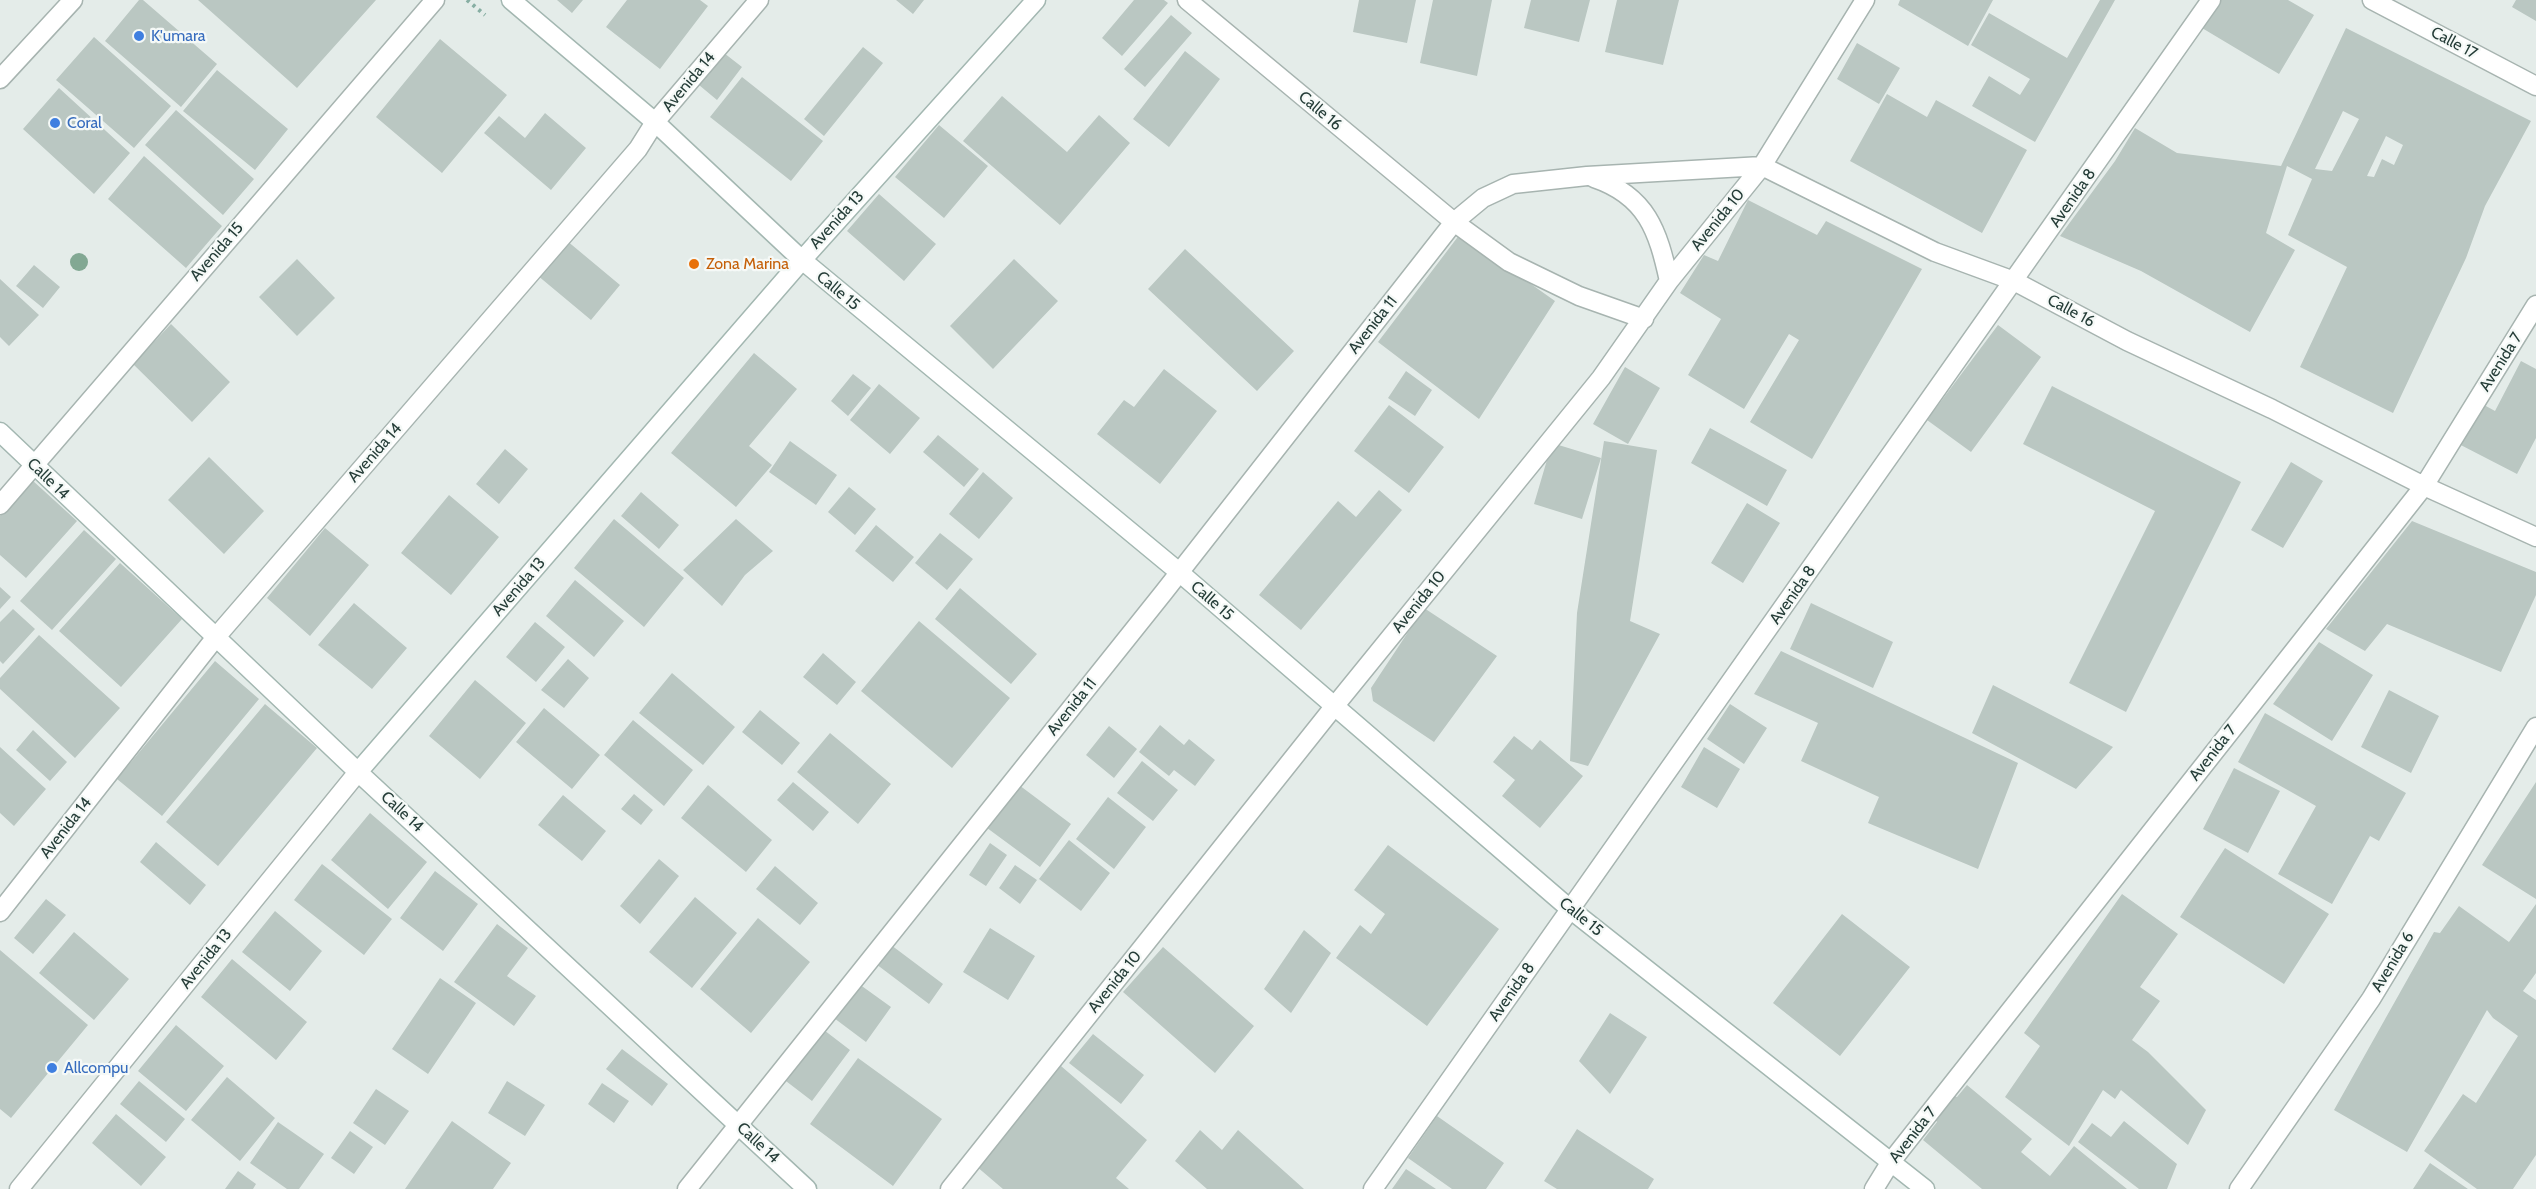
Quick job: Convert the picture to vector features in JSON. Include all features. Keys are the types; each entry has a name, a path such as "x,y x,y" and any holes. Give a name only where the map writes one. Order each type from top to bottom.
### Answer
{"street":[{"path":"0,79 73,0"},
{"name":"Avenida 15","path":"0,505 435,0"},
{"name":"Calle 15","path":"511,0 655,122 802,260 1179,572 1333,708 1570,909 1925,1189"},
{"name":"Avenida 14","path":"0,912 216,637 638,149 655,122 759,0"},
{"name":"Avenida 13","path":"19,1189 358,772 802,260 1036,0"},
{"name":"Calle 16","path":"1187,0 1454,222 1509,262 1579,296 1644,319"},
{"name":"Avenida 10","path":"950,1189 1333,708 1601,378 1669,281 1762,166 1865,0"},
{"name":"Avenida 8","path":"1373,1189 2211,0"},
{"name":"Calle 17","path":"2372,0 2536,86"},
{"name":"Calle 16","path":"1454,222 1483,198 1513,184 1587,176 1762,166 1935,252 2014,282 2127,341 2272,409 2424,486 2536,537"},
{"name":"Calle 16","path":"1587,176 1613,184 1643,208 1660,243 1669,281"},
{"name":"Avenida 11","path":"687,1189 1179,572 1454,222"},
{"name":"Avenida 7","path":"1874,1189 1890,1163 2424,486 2536,305"},
{"name":"Calle 14","path":"0,432 358,772 807,1189"},
{"name":"Avenida 6","path":"2239,1189 2371,999 2536,727"}],"path":[{"path":"467,0 471,4"}],"building":[{"path":"139,0 143,0 217,64 181,107 105,41"},
{"path":"198,0 376,0 297,88"},
{"path":"557,0 583,0 572,13"},
{"path":"627,0 700,0 708,6 660,69 606,27"},
{"path":"896,0 924,0 913,14"},
{"path":"1134,0 1164,0 1168,3 1122,56 1102,38"},
{"path":"1359,0 1416,0 1407,43 1353,32"},
{"path":"1433,0 1492,0 1477,76 1420,63"},
{"path":"1531,0 1590,0 1579,42 1524,28"},
{"path":"1617,0 1679,0 1663,65 1605,52"},
{"path":"1900,0 1993,0 1968,46 1898,5"},
{"path":"2100,0 2115,0 2035,142 1972,106 1989,76 2020,95 2030,79 1971,45 1989,13 2067,58"},
{"path":"2219,0 2288,0 2314,15 2279,74 2202,28"},
{"path":"2516,0 2536,0 2536,21 2512,7"},
{"path":"1171,15 1192,33 1145,87 1124,69"},
{"path":"2346,28 2531,121 2485,206 2466,258 2393,413 2300,367 2347,267 2288,235 2312,179 2287,166 2266,233 2295,250 2250,332 2141,271 2060,236 2115,161 2135,128 2177,153 2281,166","holes":["2343,111 2359,119 2332,171 2315,169","2386,136 2403,145 2394,165 2382,159 2374,177 2367,176"]},
{"path":"94,37 171,106 134,148 56,80"},
{"path":"440,39 507,95 442,173 376,117"},
{"path":"1857,43 1900,68 1879,104 1837,79"},
{"path":"863,47 883,63 824,136 804,119"},
{"path":"1185,51 1220,79 1169,147 1133,119"},
{"path":"724,53 742,67 717,100 699,85"},
{"path":"217,70 288,129 255,170 183,111"},
{"path":"742,77 823,141 791,181 710,117"},
{"path":"59,88 130,153 94,194 23,129"},
{"path":"1887,94 1927,117 1936,100 2027,150 1982,233 1850,161"},
{"path":"1002,96 1067,152 1099,115 1130,143 1060,225 963,141"},
{"path":"176,110 254,179 223,215 145,145"},
{"path":"545,113 586,148 551,190 484,133 499,116 525,138"},
{"path":"939,125 988,166 944,218 895,177"},
{"path":"144,156 222,226 186,268 108,199"},
{"path":"879,194 936,244 904,281 847,231"},
{"path":"1748,200 1817,235 1826,221 1922,269 1812,459 1750,422 1799,340 1789,334 1744,409 1688,375 1721,319 1680,293 1704,255 1718,261"},
{"path":"1460,234 1555,301 1479,419 1378,342"},
{"path":"560,235 620,285 591,320 531,270"},
{"path":"1185,249 1294,351 1257,391 1148,289"},
{"path":"297,259 335,298 297,336 259,297"},
{"path":"1014,259 1058,301 993,369 950,326"},
{"path":"34,265 60,287 43,308 16,286"},
{"path":"0,279 39,315 9,346 0,337"},
{"path":"171,324 230,382 192,422 133,364"},
{"path":"1998,325 2041,357 1971,452 1927,420"},
{"path":"754,353 797,389 749,446 772,465 736,507 671,453"},
{"path":"2521,361 2536,369 2536,438 2517,474 2453,441 2475,400 2495,411"},
{"path":"1625,367 1660,388 1628,444 1593,424"},
{"path":"1164,369 1217,411 1160,484 1097,434 1124,400 1134,407"},
{"path":"1406,371 1432,390 1415,416 1388,398"},
{"path":"853,374 871,388 848,416 831,401"},
{"path":"879,384 920,418 890,454 850,420"},
{"path":"2052,386 2241,482 2126,712 2069,683 2155,511 2023,444"},
{"path":"1389,405 1444,447 1409,493 1354,451"},
{"path":"1710,428 1787,470 1767,506 1691,463"},
{"path":"938,435 979,469 964,487 923,452"},
{"path":"790,441 837,475 816,505 769,472"},
{"path":"1604,441 1657,450 1630,621 1660,634 1588,766 1570,761 1577,613"},
{"path":"1552,443 1601,458 1582,519 1534,504"},
{"path":"505,449 528,469 499,504 476,484"},
{"path":"209,457 264,511 224,554 168,500"},
{"path":"2291,462 2323,481 2283,548 2251,530"},
{"path":"983,472 1013,498 979,539 949,514"},
{"path":"32,480 77,521 26,578 0,555 0,516"},
{"path":"849,487 876,509 855,535 828,512"},
{"path":"1379,490 1402,510 1301,630 1259,595 1338,501 1356,517"},
{"path":"641,492 679,525 659,549 621,516"},
{"path":"449,495 499,537 451,595 401,553"},
{"path":"1747,503 1780,523 1743,583 1711,563"},
{"path":"614,519 684,578 644,627 574,568"},
{"path":"736,519 773,551 745,575 722,606 683,570"},
{"path":"2412,521 2536,572 2536,595 2501,672 2387,624 2365,651 2326,629"},
{"path":"876,525 914,557 893,582 855,551"},
{"path":"325,528 369,565 310,636 267,598"},
{"path":"84,530 116,559 52,630 20,601"},
{"path":"940,533 973,559 947,590 915,563"},
{"path":"120,563 182,619 121,687 59,631"},
{"path":"575,580 624,621 594,657 546,616"},
{"path":"0,587 11,597 0,609"},
{"path":"960,588 1037,654 1011,684 935,619"},
{"path":"354,603 407,648 372,689 318,645"},
{"path":"1811,603 1893,642 1873,688 1790,649"},
{"path":"1424,608 1497,656 1434,742 1373,701 1371,688"},
{"path":"13,609 35,629 3,664 0,661 0,622"},
{"path":"919,621 1010,698 952,768 861,691"},
{"path":"535,622 565,647 536,682 506,657"},
{"path":"39,635 120,708 75,758 0,689 0,678"},
{"path":"2319,642 2373,675 2332,741 2273,704"},
{"path":"1781,651 2018,763 1978,869 1868,823 1879,797 1801,761 1818,723 1754,694"},
{"path":"823,653 856,682 837,705 803,677"},
{"path":"568,659 589,678 564,708 541,690"},
{"path":"215,661 259,699 162,816 117,779"},
{"path":"672,673 735,727 703,765 639,713"},
{"path":"475,680 526,723 480,779 429,736"},
{"path":"1993,685 2113,747 2076,789 1972,733"},
{"path":"2389,690 2439,716 2411,773 2361,747"},
{"path":"265,704 317,748 218,866 166,822"},
{"path":"1730,704 1767,728 1744,764 1707,739"},
{"path":"544,708 600,755 572,789 516,742"},
{"path":"760,710 800,743 782,765 742,732"},
{"path":"2265,713 2406,793 2379,841 2370,836 2332,904 2278,874 2316,806 2238,762"},
{"path":"633,720 693,770 664,806 604,755"},
{"path":"1160,725 1184,745 1189,739 1215,760 1195,786 1174,770 1169,776 1139,752"},
{"path":"1109,726 1137,749 1114,778 1086,755"},
{"path":"33,730 67,762 50,781 16,750"},
{"path":"830,733 891,784 858,824 797,772"},
{"path":"1514,736 1532,750 1540,740 1583,776 1540,828 1502,796 1515,780 1493,762"},
{"path":"0,747 46,789 14,826 0,813"},
{"path":"1704,747 1740,769 1717,808 1681,787"},
{"path":"1142,761 1178,790 1153,821 1117,793"},
{"path":"2234,768 2280,791 2248,853 2203,829"},
{"path":"793,782 829,812 813,831 777,800"},
{"path":"1015,782 1071,824 1040,867 983,825"},
{"path":"2536,782 2536,899 2482,865"},
{"path":"708,785 772,840 746,872 681,818"},
{"path":"634,794 653,810 641,825 621,809"},
{"path":"563,795 606,831 582,861 538,825"},
{"path":"1108,797 1146,827 1114,869 1076,839"},
{"path":"370,813 427,862 388,909 331,860"},
{"path":"1069,840 1110,873 1081,911 1039,879"},
{"path":"156,842 206,885 190,905 140,862"},
{"path":"990,843 1007,855 986,886 969,875"},
{"path":"1388,845 1499,929 1427,1026 1336,958 1360,925 1371,934 1385,914 1354,890"},
{"path":"2225,848 2329,914 2284,984 2180,917"},
{"path":"659,859 679,876 640,924 620,906"},
{"path":"322,864 392,919 364,955 294,900"},
{"path":"1015,865 1037,880 1020,904 999,888"},
{"path":"775,866 818,903 800,925 756,889"},
{"path":"435,871 478,904 443,951 400,918"},
{"path":"2122,894 2178,934 2140,987 2160,1001 2132,1040 2148,1052 2206,1110 2188,1145 2121,1090 2115,1099 2103,1090 2069,1146 2005,1097 2040,1046 2024,1033"},
{"path":"695,897 737,933 692,988 649,952"},
{"path":"46,899 66,915 33,954 14,938"},
{"path":"2536,904 2536,973 2523,991 2536,1000 2536,1155 2513,1189 2477,1189 2424,1151 2463,1094 2476,1103 2518,1036 2493,1018 2487,1010 2407,1152 2334,1110 2434,932 2440,933 2459,906 2509,942"},
{"path":"275,911 322,951 290,991 242,952"},
{"path":"1842,914 1910,967 1840,1056 1773,1003"},
{"path":"758,918 810,962 751,1033 700,989"},
{"path":"497,924 528,948 507,976 536,996 514,1026 454,982"},
{"path":"990,928 1035,956 1008,1000 963,972"},
{"path":"1304,930 1331,953 1291,1013 1264,989"},
{"path":"74,932 129,979 94,1020 39,973"},
{"path":"891,945 943,984 929,1004 876,964"},
{"path":"1163,947 1254,1026 1215,1073 1123,992"},
{"path":"0,950 88,1025 11,1118 0,1109"},
{"path":"232,959 307,1022 276,1060 201,997"},
{"path":"440,978 476,1003 428,1074 392,1049"},
{"path":"859,984 891,1007 866,1042 834,1018"},
{"path":"1610,1013 1647,1037 1610,1094 1579,1061"},
{"path":"176,1025 224,1066 186,1111 138,1071"},
{"path":"820,1027 850,1050 812,1101 782,1078"},
{"path":"1093,1034 1144,1075 1121,1104 1069,1063"},
{"path":"622,1049 668,1084 652,1106 606,1069"},
{"path":"858,1058 942,1119 893,1186 810,1124"},
{"path":"1061,1066 1147,1140 1116,1178 1129,1189 1003,1189 976,1166"},
{"path":"227,1077 275,1118 240,1161 191,1120"},
{"path":"139,1081 185,1119 166,1142 120,1104"},
{"path":"507,1081 545,1105 525,1136 488,1113"},
{"path":"602,1083 629,1101 614,1123 588,1104"},
{"path":"1967,1085 2032,1139 2021,1152 2050,1176 2074,1146 2127,1189 1982,1189 1923,1140 1937,1122 1933,1115 1951,1095 1957,1097"},
{"path":"376,1089 409,1111 385,1145 353,1123"},
{"path":"116,1114 166,1157 141,1186 92,1143"},
{"path":"1437,1116 1504,1163 1486,1189 1452,1189 1408,1158"},
{"path":"452,1121 511,1163 493,1189 405,1189"},
{"path":"2124,1121 2177,1164 2167,1189 2139,1189 2078,1142 2092,1123 2111,1137"},
{"path":"278,1122 324,1154 299,1189 287,1189 250,1163"},
{"path":"1577,1129 1654,1179 1648,1189 1557,1189 1544,1181"},
{"path":"1200,1130 1222,1150 1238,1130 1304,1189 1207,1189 1175,1161"},
{"path":"350,1131 373,1147 354,1174 331,1158"},
{"path":"2430,1163 2468,1189 2413,1189"},
{"path":"1406,1169 1436,1189 1392,1189"},
{"path":"238,1171 256,1184 253,1189 225,1189"}],"place":[{"name":"K'umara","path":"139,36"},
{"name":"Coral","path":"55,123"},
{"name":"Zona Marina","path":"694,264"},
{"name":"Allcompu","path":"52,1068"}]}
